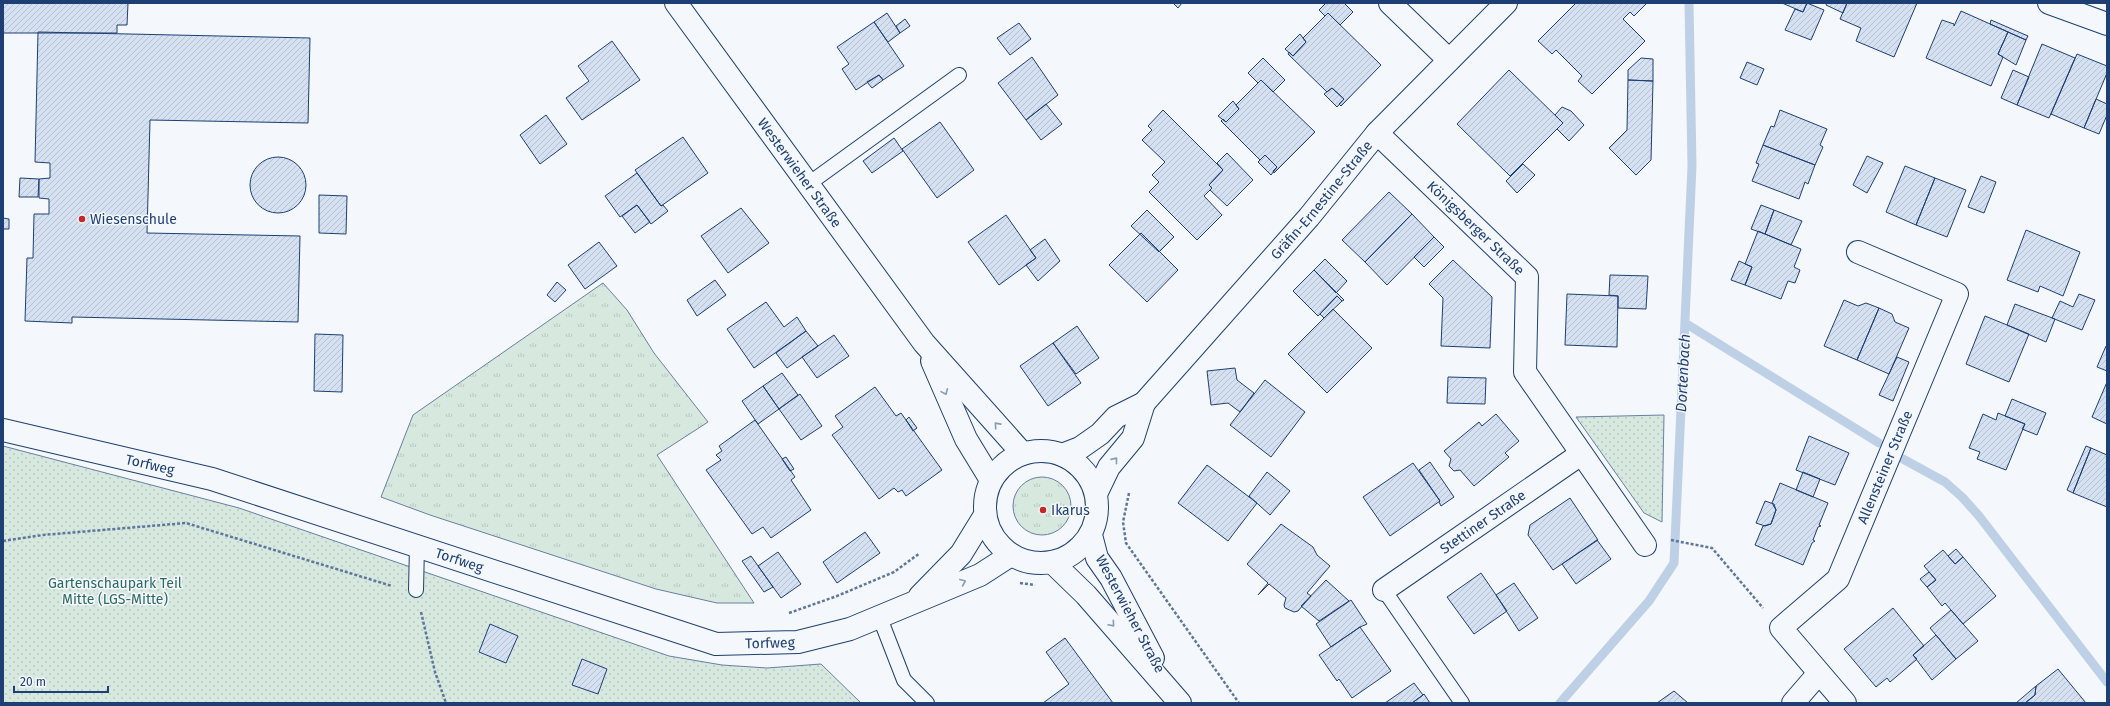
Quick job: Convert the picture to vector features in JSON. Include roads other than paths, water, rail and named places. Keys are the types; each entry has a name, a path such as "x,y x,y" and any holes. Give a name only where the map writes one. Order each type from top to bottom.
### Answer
{"street":[{"name":"Westerwieher Straße","path":"676,3 807,185 924,343 1023,454"},
{"path":"1390,3 1449,60"},
{"name":"Gräfin-Ernestine-Straße","path":"1062,455 1080,448 1100,434 1116,417 1144,403 1309,217 1377,133 1506,3"},
{"path":"2049,3 2107,24"},
{"name":"Königsberger Straße","path":"1377,133 1527,277 1525,372 1645,545"},
{"name":"Allensteiner Straße","path":"1819,673 1780,628 1838,579 1957,294 1858,252"},
{"name":"Westerwieher Straße","path":"924,343 966,439 991,480"},
{"name":"Gräfin-Ernestine-Straße","path":"1096,494 1110,467 1133,438 1144,403"},
{"name":"Torfweg","path":"3,430 212,479 716,644 798,642 850,629 880,618 980,575 1011,555"},
{"path":"1045,451 1062,455 1084,470 1093,484 1098,501 1097,519 1091,535 1077,552 1065,560 1053,563 1028,563 1011,555 997,543 988,526 985,515 986,498 991,480 1008,462 1023,454 1045,451"},
{"name":"Stettiner Straße","path":"1384,590 1581,454"},
{"name":"Torfweg","path":"914,603 961,554 985,515"},
{"name":"Westerwieher Straße","path":"1091,535 1097,558 1110,578 1176,698"},
{"name":"Westerwieher Straße","path":"1053,563 1086,594 1176,698"},
{"path":"1793,703 1819,673 1845,703"}],"lane":[{"path":"807,185 959,75"},
{"path":"416,590 417,546"},
{"path":"1384,590 1462,703"},
{"path":"880,618 904,680 927,703"}],"waterway":[{"name":"Dortenbach","path":"1560,703 1649,601 1674,563 1692,166 1689,3"},
{"path":"1685,323 1879,443"},
{"path":"1903,459 1945,482 1962,497 1979,516 2107,682"}],"place":[{"name":"Wiesenschule","path":"82,219"},
{"name":"Ikarus","path":"1043,510"}],"park label":[{"name":"Gartenschaupark Teil Mitte (LGS-Mitte)","path":"115,592"}]}
